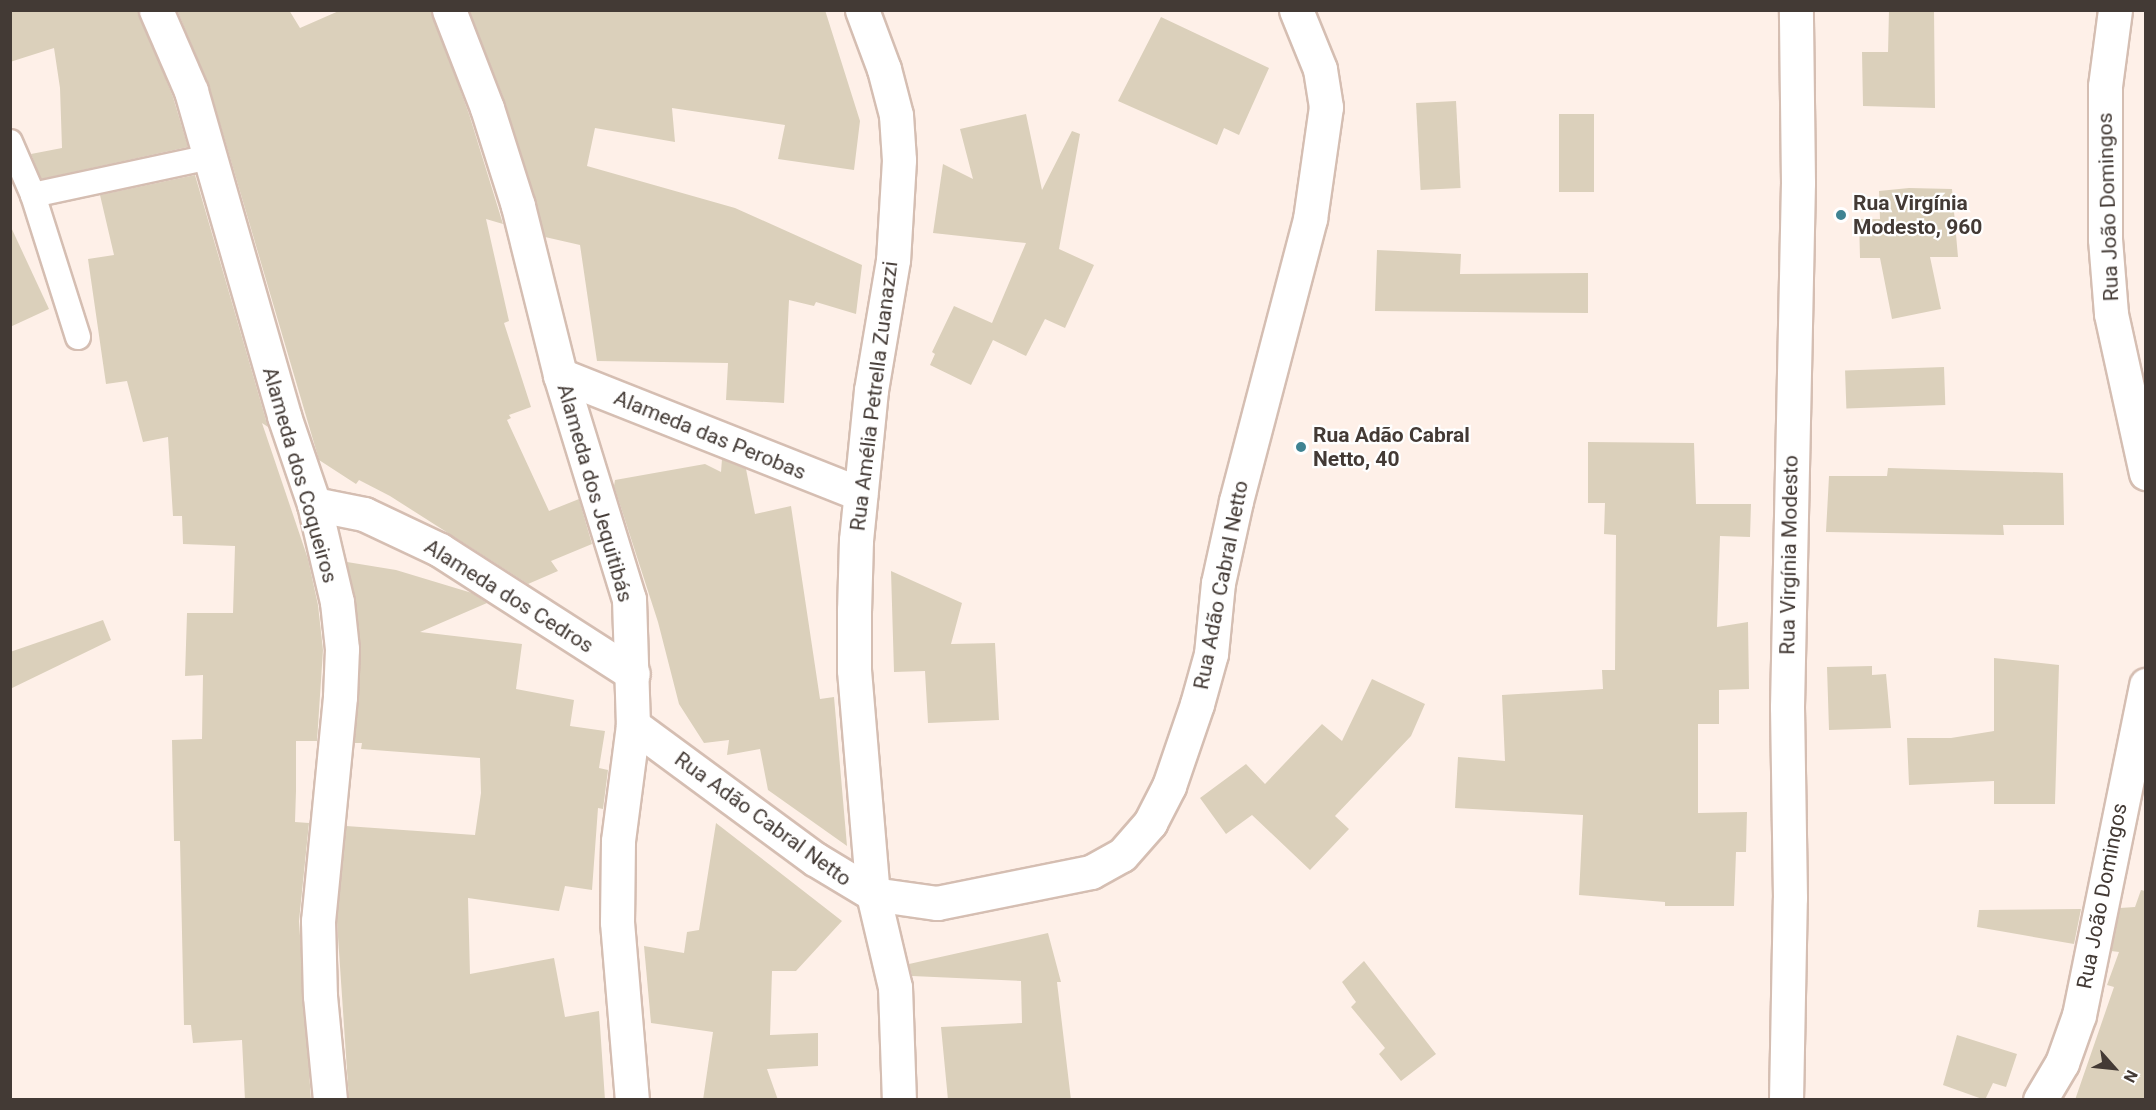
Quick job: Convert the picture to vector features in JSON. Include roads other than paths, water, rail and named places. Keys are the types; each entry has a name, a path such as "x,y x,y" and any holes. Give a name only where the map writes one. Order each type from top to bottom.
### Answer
{"street":[{"name":"Alameda dos Coqueiros","path":"156,10 191,91 277,394 314,504 337,602 342,649 318,921 320,996 330,1100"},
{"name":"Alameda dos Jequitibás","path":"449,10 487,108 515,195 560,375 629,599 633,725 618,841 617,922 632,1100"},
{"name":"Rua Amélia Petrella Zuanazzi","path":"862,10 884,69 896,115 899,160 893,260 871,390 856,540 855,670 873,894 895,987 899,1100"},
{"name":"Rua Adão Cabral Netto","path":"633,725 815,860 873,894 937,903 1091,872 1122,855 1150,823 1169,786 1211,654 1218,582 1236,501 1302,257 1324,140 1326,107 1320,69 1296,10"},
{"name":"Rua Virgínia Modesto","path":"1786,1100 1790,898 1787,707 1798,183 1796,10"},
{"name":"Rua João Domingos","path":"2115,10 2104,86 2105,239 2111,314 2145,473"},
{"name":"Alameda das Perobas","path":"560,375 860,494"},
{"name":"Alameda dos Cedros","path":"314,504 364,514 440,550 633,674"},
{"name":"Rua João Domingos","path":"2040,1100 2062,1063 2079,1015 2145,685"}],"lane":[{"path":"10,142 33,195 78,337"},
{"path":"33,195 210,157"}],"place":[{"name":"Rua Virgínia Modesto, 960","path":"1841,215"},
{"name":"Rua Adão Cabral Netto, 40","path":"1301,447"}]}
